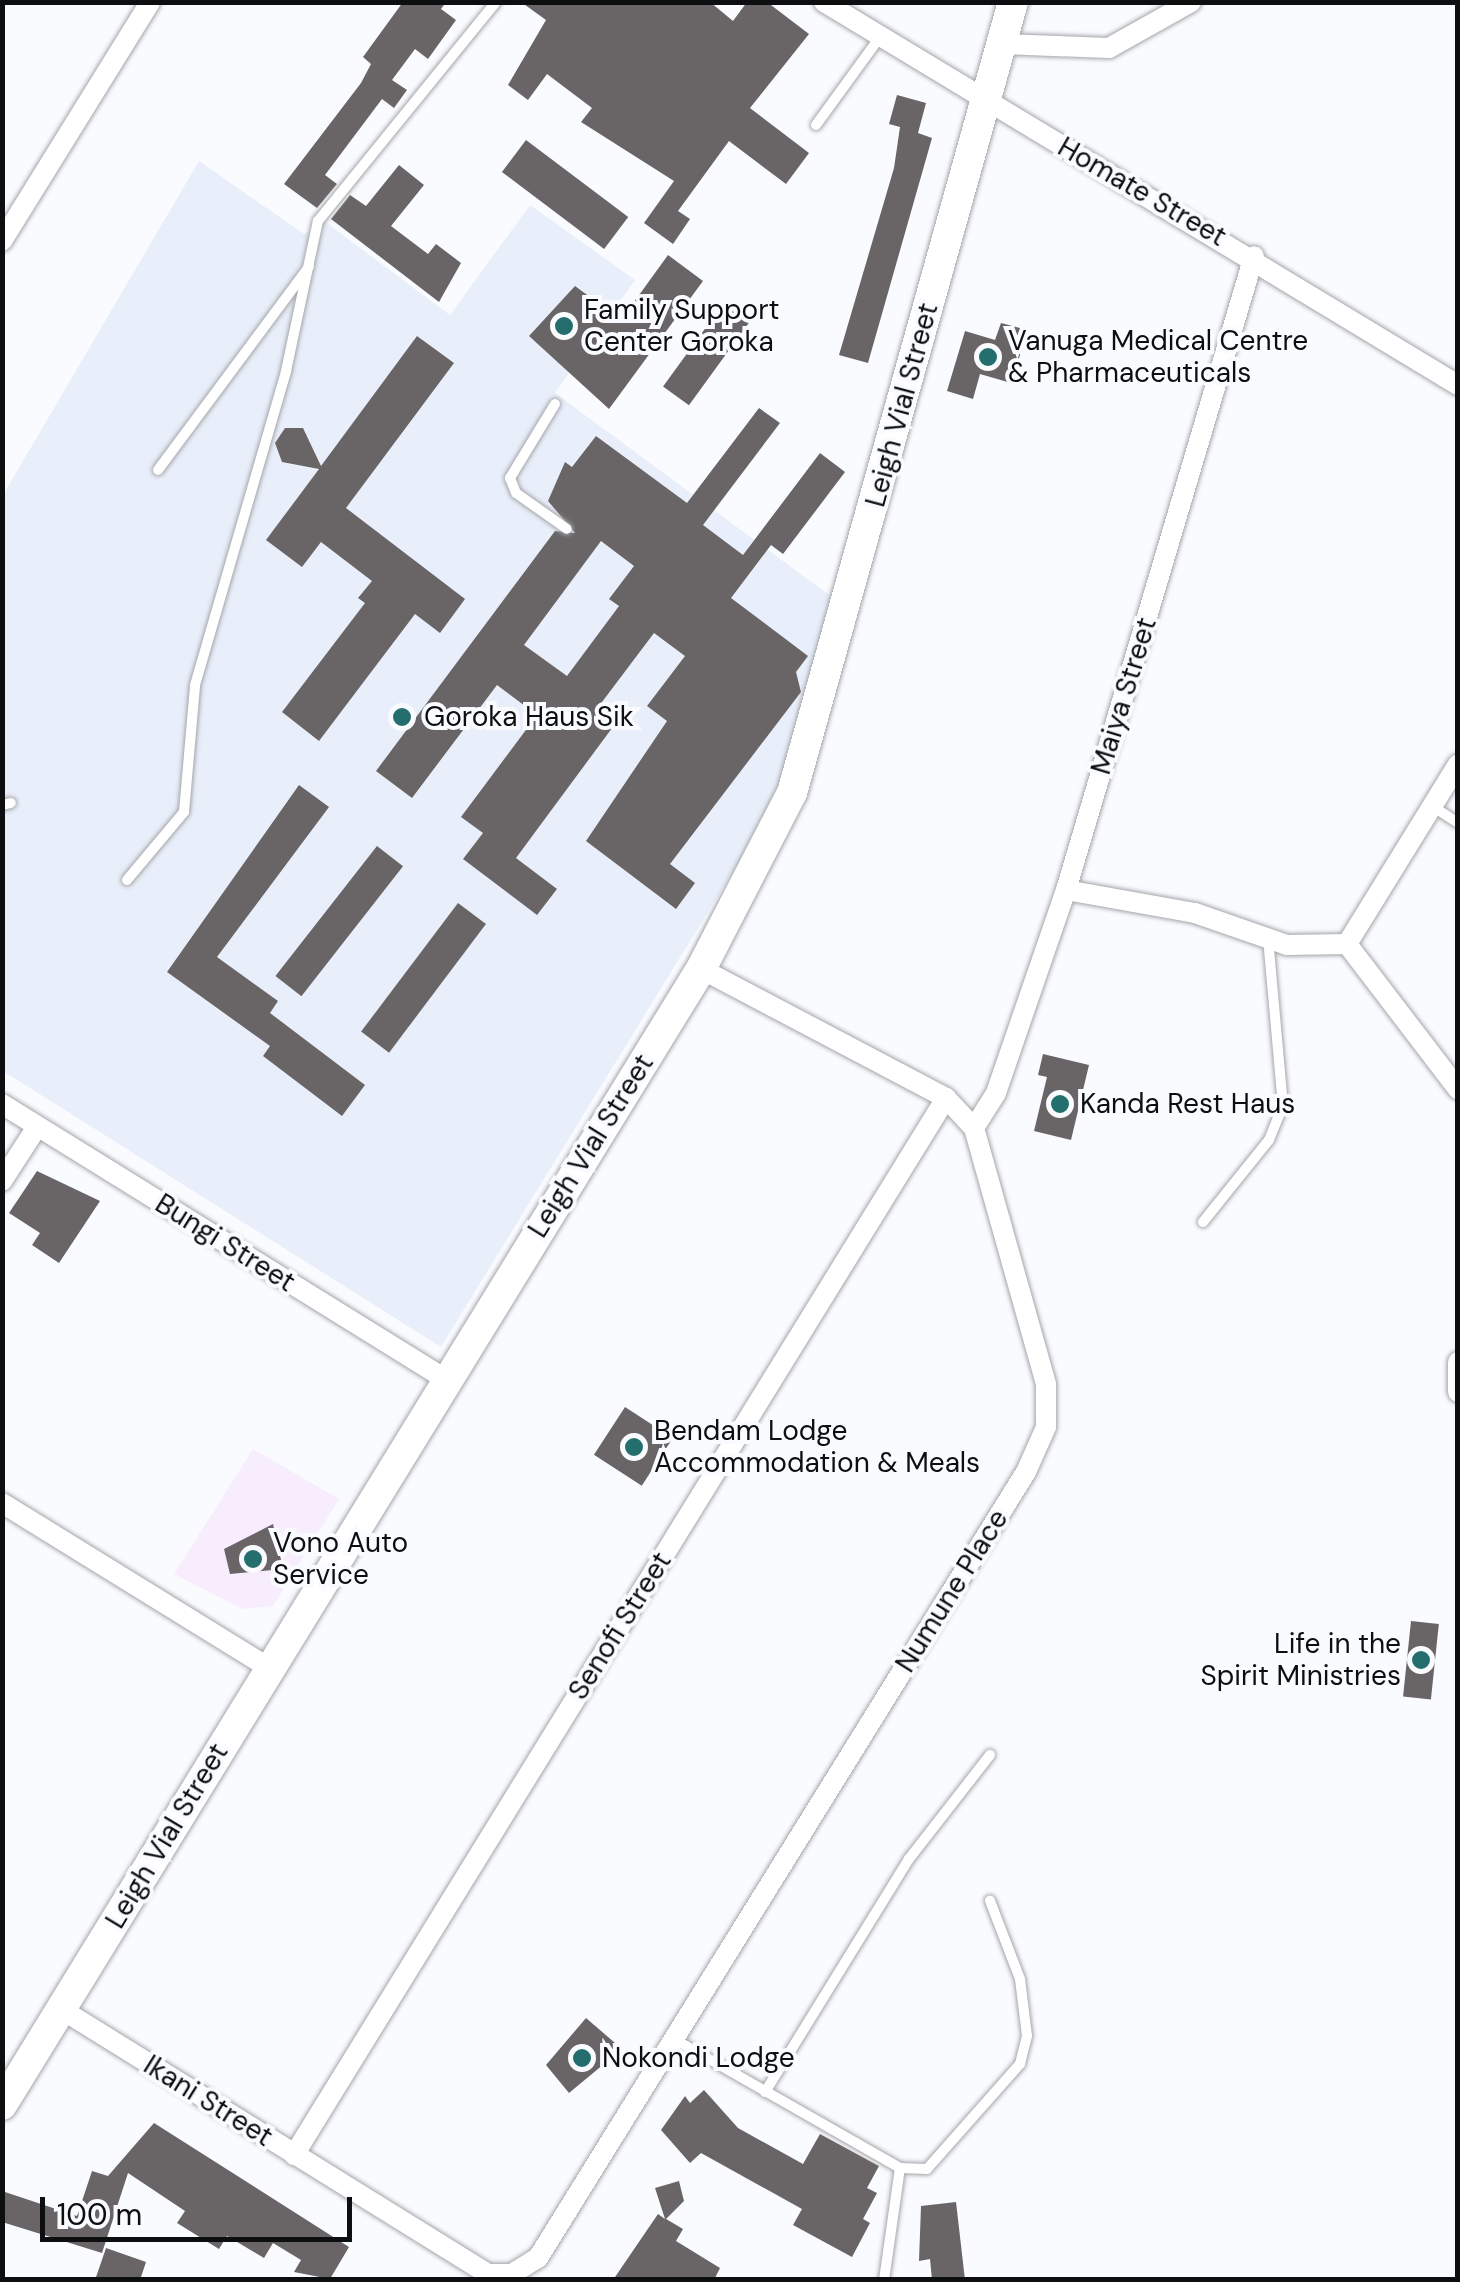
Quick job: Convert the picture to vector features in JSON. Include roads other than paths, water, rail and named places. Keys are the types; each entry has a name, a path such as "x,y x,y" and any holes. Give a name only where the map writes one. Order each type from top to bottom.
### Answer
{"street":[{"path":"2,241 150,2"},
{"name":"Homate Street","path":"824,2 982,100 1254,256 1458,384"},
{"name":"Leigh Vial Street","path":"2,2105 701,968 792,794 820,718 982,100 1003,44 1013,2"},
{"path":"1003,44 1109,48 1192,2"},
{"name":"Maiya Street","path":"974,1128 1066,890 1254,256"},
{"path":"1346,944 1458,764"},
{"path":"1066,890 1195,912 1268,938 1346,944 1458,1089"},
{"name":"Numune Place","path":"512,2274 538,2258 1046,1427 1046,1384 974,1128 946,1098 701,968"},
{"name":"Senofi Street","path":"294,2155 946,1098"},
{"name":"Bungi Street","path":"2,1104 447,1380"},
{"path":"2,1181 37,1126"},
{"path":"1458,1362 1458,1392"},
{"path":"2,1503 269,1668"},
{"name":"Ikani Street","path":"61,2009 488,2274 512,2274"}],"lane":[{"path":"127,880 184,812 195,685 325,206 496,2"},
{"path":"816,125 880,37"},
{"path":"158,470 312,262"},
{"path":"555,404 510,478 516,494 567,529"},
{"path":"1432,806 1458,823"},
{"path":"1202,1222 1269,1140 1283,1106 1268,938"},
{"path":"765,2092 909,1859 990,1755"},
{"path":"674,2038 900,2168 927,2169 949,2154 1020,2064 1028,2036 1020,1979 990,1902"},
{"path":"884,2280 900,2168"}],"place":[{"name":"Family Support Center Goroka","path":"564,326"},
{"name":"Vanuga Medical Centre & Pharmaceuticals","path":"988,357"},
{"name":"Goroka Haus Sik","path":"402,717"},
{"name":"Kanda Rest Haus","path":"1060,1104"},
{"name":"Bendam Lodge Accommodation & Meals","path":"634,1447"},
{"name":"Vono Auto Service","path":"253,1559"},
{"name":"Life in the Spirit Ministries","path":"1421,1660"},
{"name":"Nokondi Lodge","path":"582,2058"}]}
